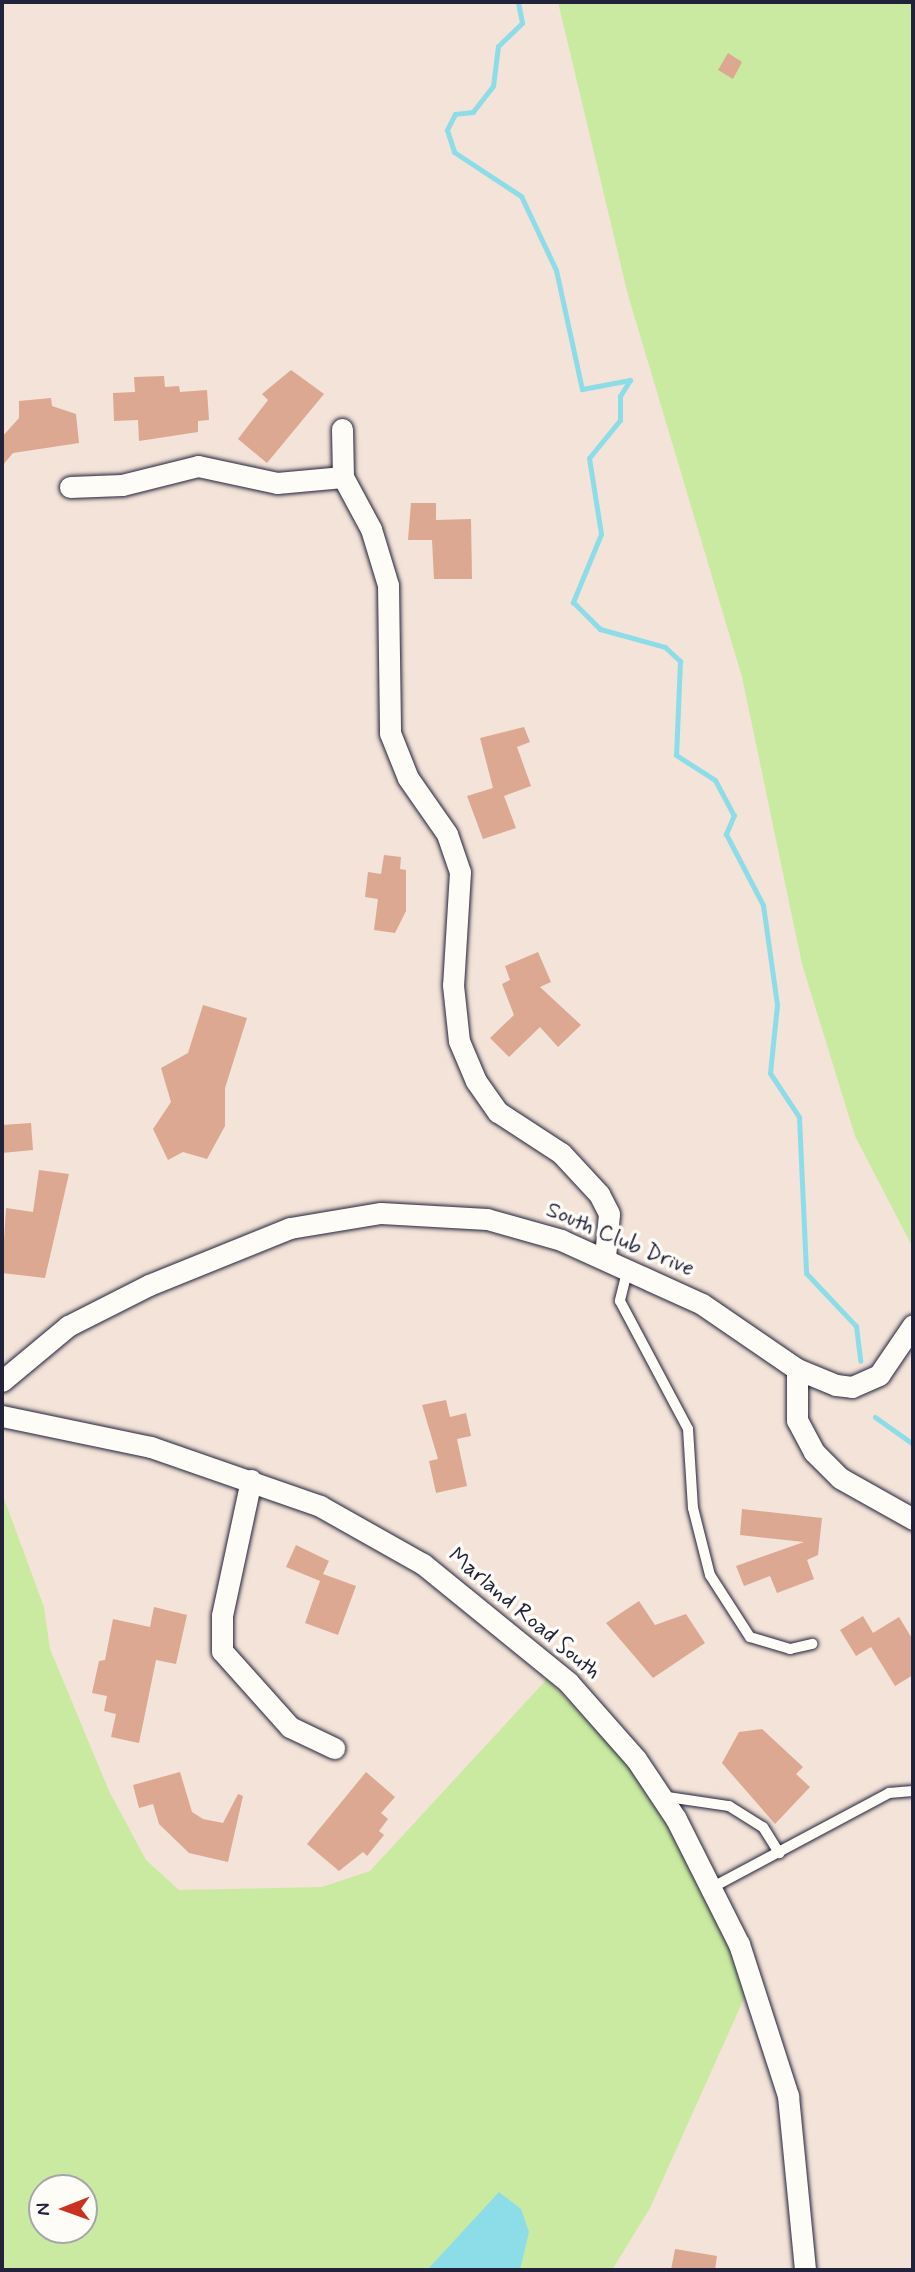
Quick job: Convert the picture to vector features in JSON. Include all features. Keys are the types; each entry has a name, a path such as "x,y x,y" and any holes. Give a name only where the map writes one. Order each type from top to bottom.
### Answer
{"street":[{"path":"342,429 343,477 385,564 390,733 396,756 447,834 460,872 453,985 459,1041 476,1081 498,1112 561,1153 599,1194 609,1214 605,1257"},
{"path":"70,488 122,485 198,466 277,483 343,477"},
{"name":"South Club Drive","path":"2,1381 68,1326 149,1284 321,1221 381,1213 487,1219 605,1257 702,1304 797,1368 836,1385 866,1383 894,1359 913,1325"},
{"path":"797,1368 797,1420 814,1452 840,1478 913,1519"},
{"name":"Marland Road South","path":"2,1416 151,1447 251,1480 367,1530 485,1610 568,1682 661,1796 713,1887 758,1995 788,2096 805,2270"},
{"path":"251,1480 222,1615 222,1651 290,1727 334,1748"}],"lane":[{"path":"628,1268 620,1301 688,1429 694,1517 710,1575 750,1637 790,1649 812,1644"},
{"path":"713,1887 889,1793 913,1791"},
{"path":"661,1796 729,1806 763,1827 779,1853"}],"green space":[{"path":"558,2 913,2 913,1248 855,1136 802,964 742,677 628,295"},
{"path":"2,1493 44,1607 50,1649 109,1791 146,1860 179,1890 322,1887 370,1871 547,1679 620,1754 685,1854 729,1941 746,1994 650,2208 612,2270 2,2270"}],"water":[{"path":"499,2192 521,2209 529,2232 520,2270 427,2270"}],"building":[{"path":"728,53 742,62 733,79 718,70"},
{"path":"291,370 324,394 267,463 238,439 268,400 262,394"},
{"path":"164,376 165,387 179,386 180,392 207,390 209,420 198,421 198,432 139,441 138,420 114,421 113,393 135,392 134,377"},
{"path":"51,398 52,406 76,414 79,443 13,453 2,466 2,437 19,418 19,401"},
{"path":"411,503 436,503 436,520 471,519 472,579 434,579 432,540 408,540"},
{"path":"524,727 530,742 517,747 531,786 504,796 516,828 483,839 467,796 493,788 480,738"},
{"path":"384,855 401,857 400,869 406,870 406,911 395,933 374,930 378,899 365,897 368,872 381,874"},
{"path":"538,952 551,982 540,987 581,1025 558,1047 540,1027 509,1057 490,1038 514,1015 502,984 510,980 505,966"},
{"path":"203,1005 247,1018 225,1088 225,1126 207,1159 183,1152 168,1160 153,1129 171,1102 161,1068 188,1053"},
{"path":"31,1123 33,1150 2,1153 2,1125"},
{"path":"39,1170 69,1174 45,1278 2,1273 6,1208 33,1212"},
{"path":"446,1400 450,1417 466,1413 471,1436 457,1439 467,1486 436,1493 429,1461 438,1459 422,1405"},
{"path":"742,1509 822,1518 818,1555 807,1560 814,1579 777,1593 770,1576 744,1586 736,1566 804,1542 740,1535"},
{"path":"296,1545 329,1561 323,1574 356,1586 338,1635 305,1623 320,1581 286,1567"},
{"path":"639,1601 655,1625 686,1614 705,1643 653,1678 606,1623"},
{"path":"154,1607 187,1615 176,1664 156,1660 139,1743 111,1737 116,1714 104,1711 107,1696 92,1693 99,1661 105,1660 113,1619 150,1627"},
{"path":"863,1616 873,1633 899,1617 913,1640 913,1675 895,1686 871,1647 856,1656 840,1630"},
{"path":"762,1729 803,1767 796,1774 810,1787 775,1824 722,1763 739,1732"},
{"path":"180,1772 192,1812 203,1819 223,1823 238,1794 243,1796 228,1862 189,1853 159,1824 153,1804 139,1808 133,1785"},
{"path":"366,1772 395,1797 381,1813 388,1819 379,1831 384,1835 367,1856 363,1852 339,1871 307,1844"},
{"path":"675,2249 717,2256 715,2270 671,2270"}],"waterway":[{"path":"518,2 522,23 498,46 493,86 473,112 455,114 447,130 454,152 521,196 556,270 582,389 630,380 620,396 620,420 589,458 601,534 573,602 600,629 665,647 680,661 676,755 715,780 734,815 726,834 763,905 777,1005 770,1073 799,1117 806,1273 856,1326 860,1361"},
{"path":"875,1417 913,1444"}]}
